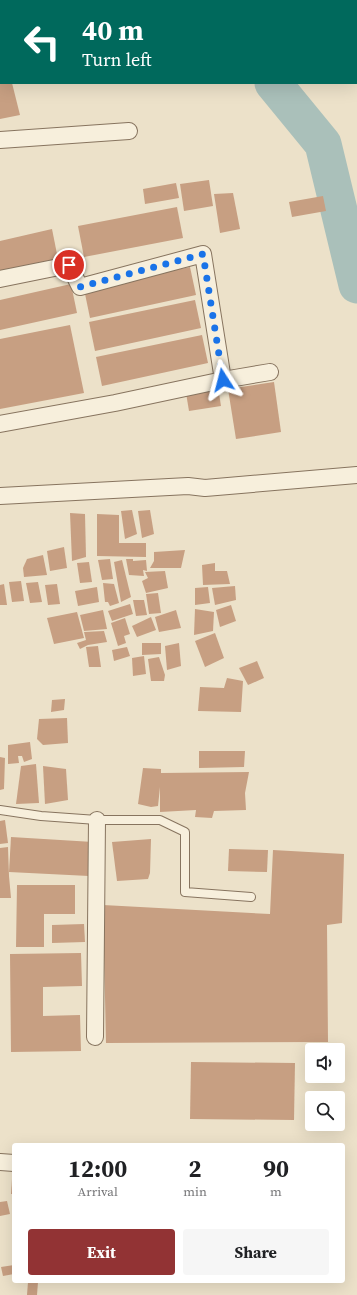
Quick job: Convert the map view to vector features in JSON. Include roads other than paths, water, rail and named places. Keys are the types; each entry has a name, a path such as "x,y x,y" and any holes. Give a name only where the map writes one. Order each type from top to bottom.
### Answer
{"street":[{"path":"0,140 129,131"},
{"path":"0,279 69,265 80,287 203,254 223,380"},
{"path":"0,424 270,372"},
{"path":"0,496 188,486 205,488 357,475"},
{"path":"95,1037 97,820"},
{"path":"0,1162 12,1163"}],"lane":[{"path":"0,810 41,816 97,820 160,820 186,832 185,892 251,897"}],"waterway":[{"path":"274,84 323,144 357,285"}]}
